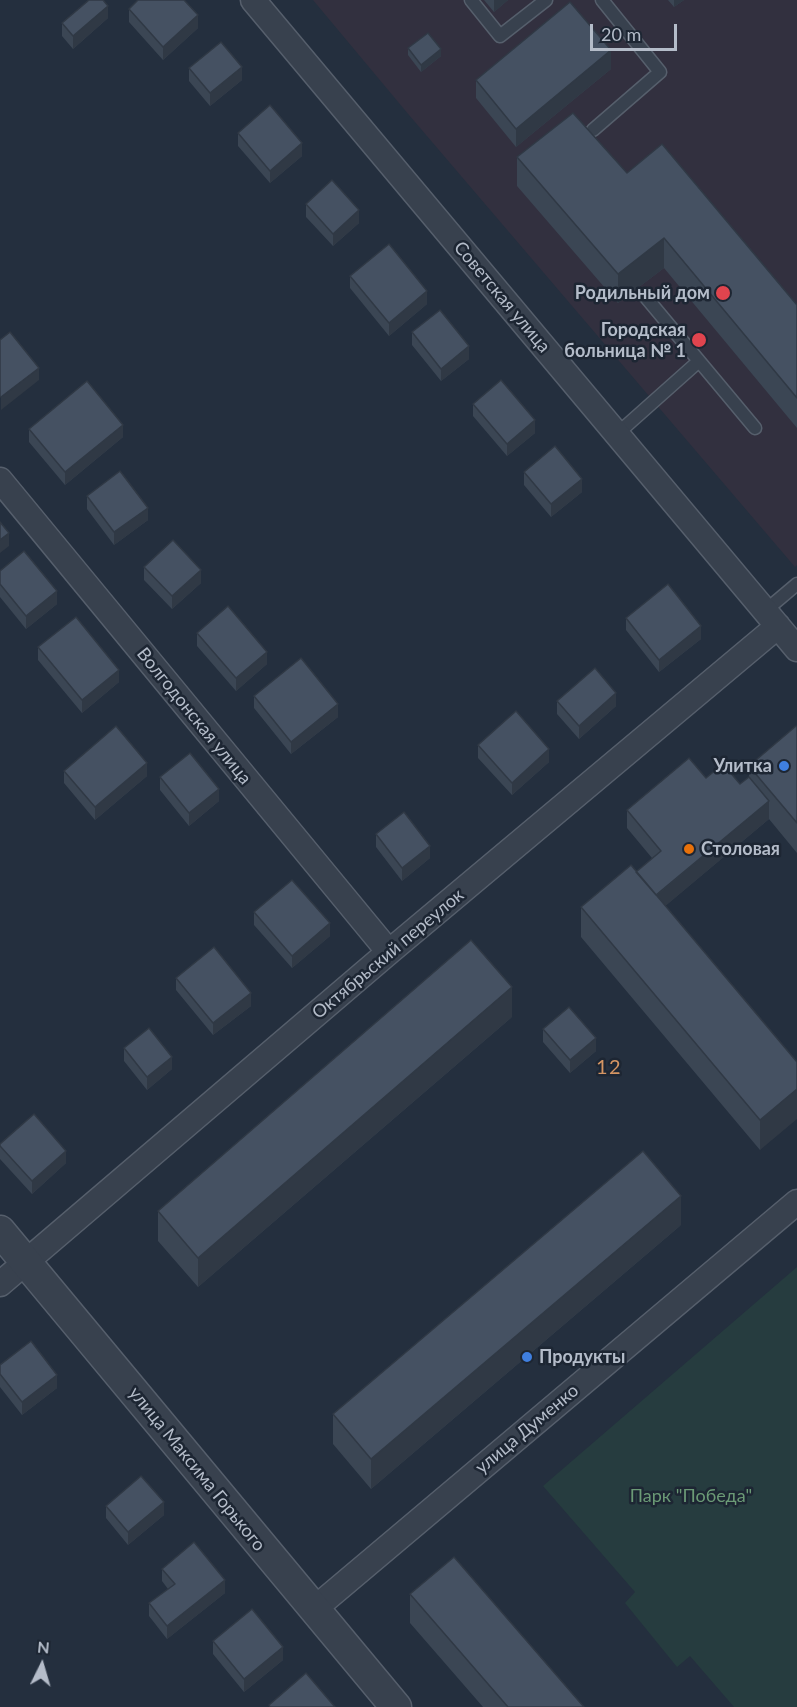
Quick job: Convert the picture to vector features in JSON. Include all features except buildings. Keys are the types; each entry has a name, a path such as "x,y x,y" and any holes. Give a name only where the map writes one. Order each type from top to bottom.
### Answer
{"street":[{"name":"Советская улица","path":"253,0 797,649"},
{"name":"Волгодонская улица","path":"0,480 389,952"},
{"name":"Октябрьский переулок","path":"0,1284 389,952 772,619"},
{"name":"улица Думенко","path":"313,1610 797,1202"},
{"name":"улица Максима Горького","path":"0,1231 396,1707"}],"lane":[{"path":"471,0 500,36 546,0"},
{"path":"593,130 660,72 602,0"},
{"path":"644,295 755,428"},
{"path":"617,434 699,361"},
{"path":"772,619 797,584"}],"shaded area":[{"name":"Городская больница № 1","path":"313,0 797,0 797,565 795,567 409,115"}],"green space":[{"name":"Парк \"Победа\"","path":"797,1267 797,1707 734,1707 690,1656 677,1667 625,1603 635,1592 543,1486"}],"place":[{"name":"Родильный дом","path":"723,293"},
{"name":"Городская больница № 1","path":"699,340"},
{"name":"Улитка","path":"784,766"},
{"name":"Столовая","path":"689,849"},
{"name":"Продукты","path":"527,1357"}],"district":[{"name":"12","path":"609,1068"}]}
